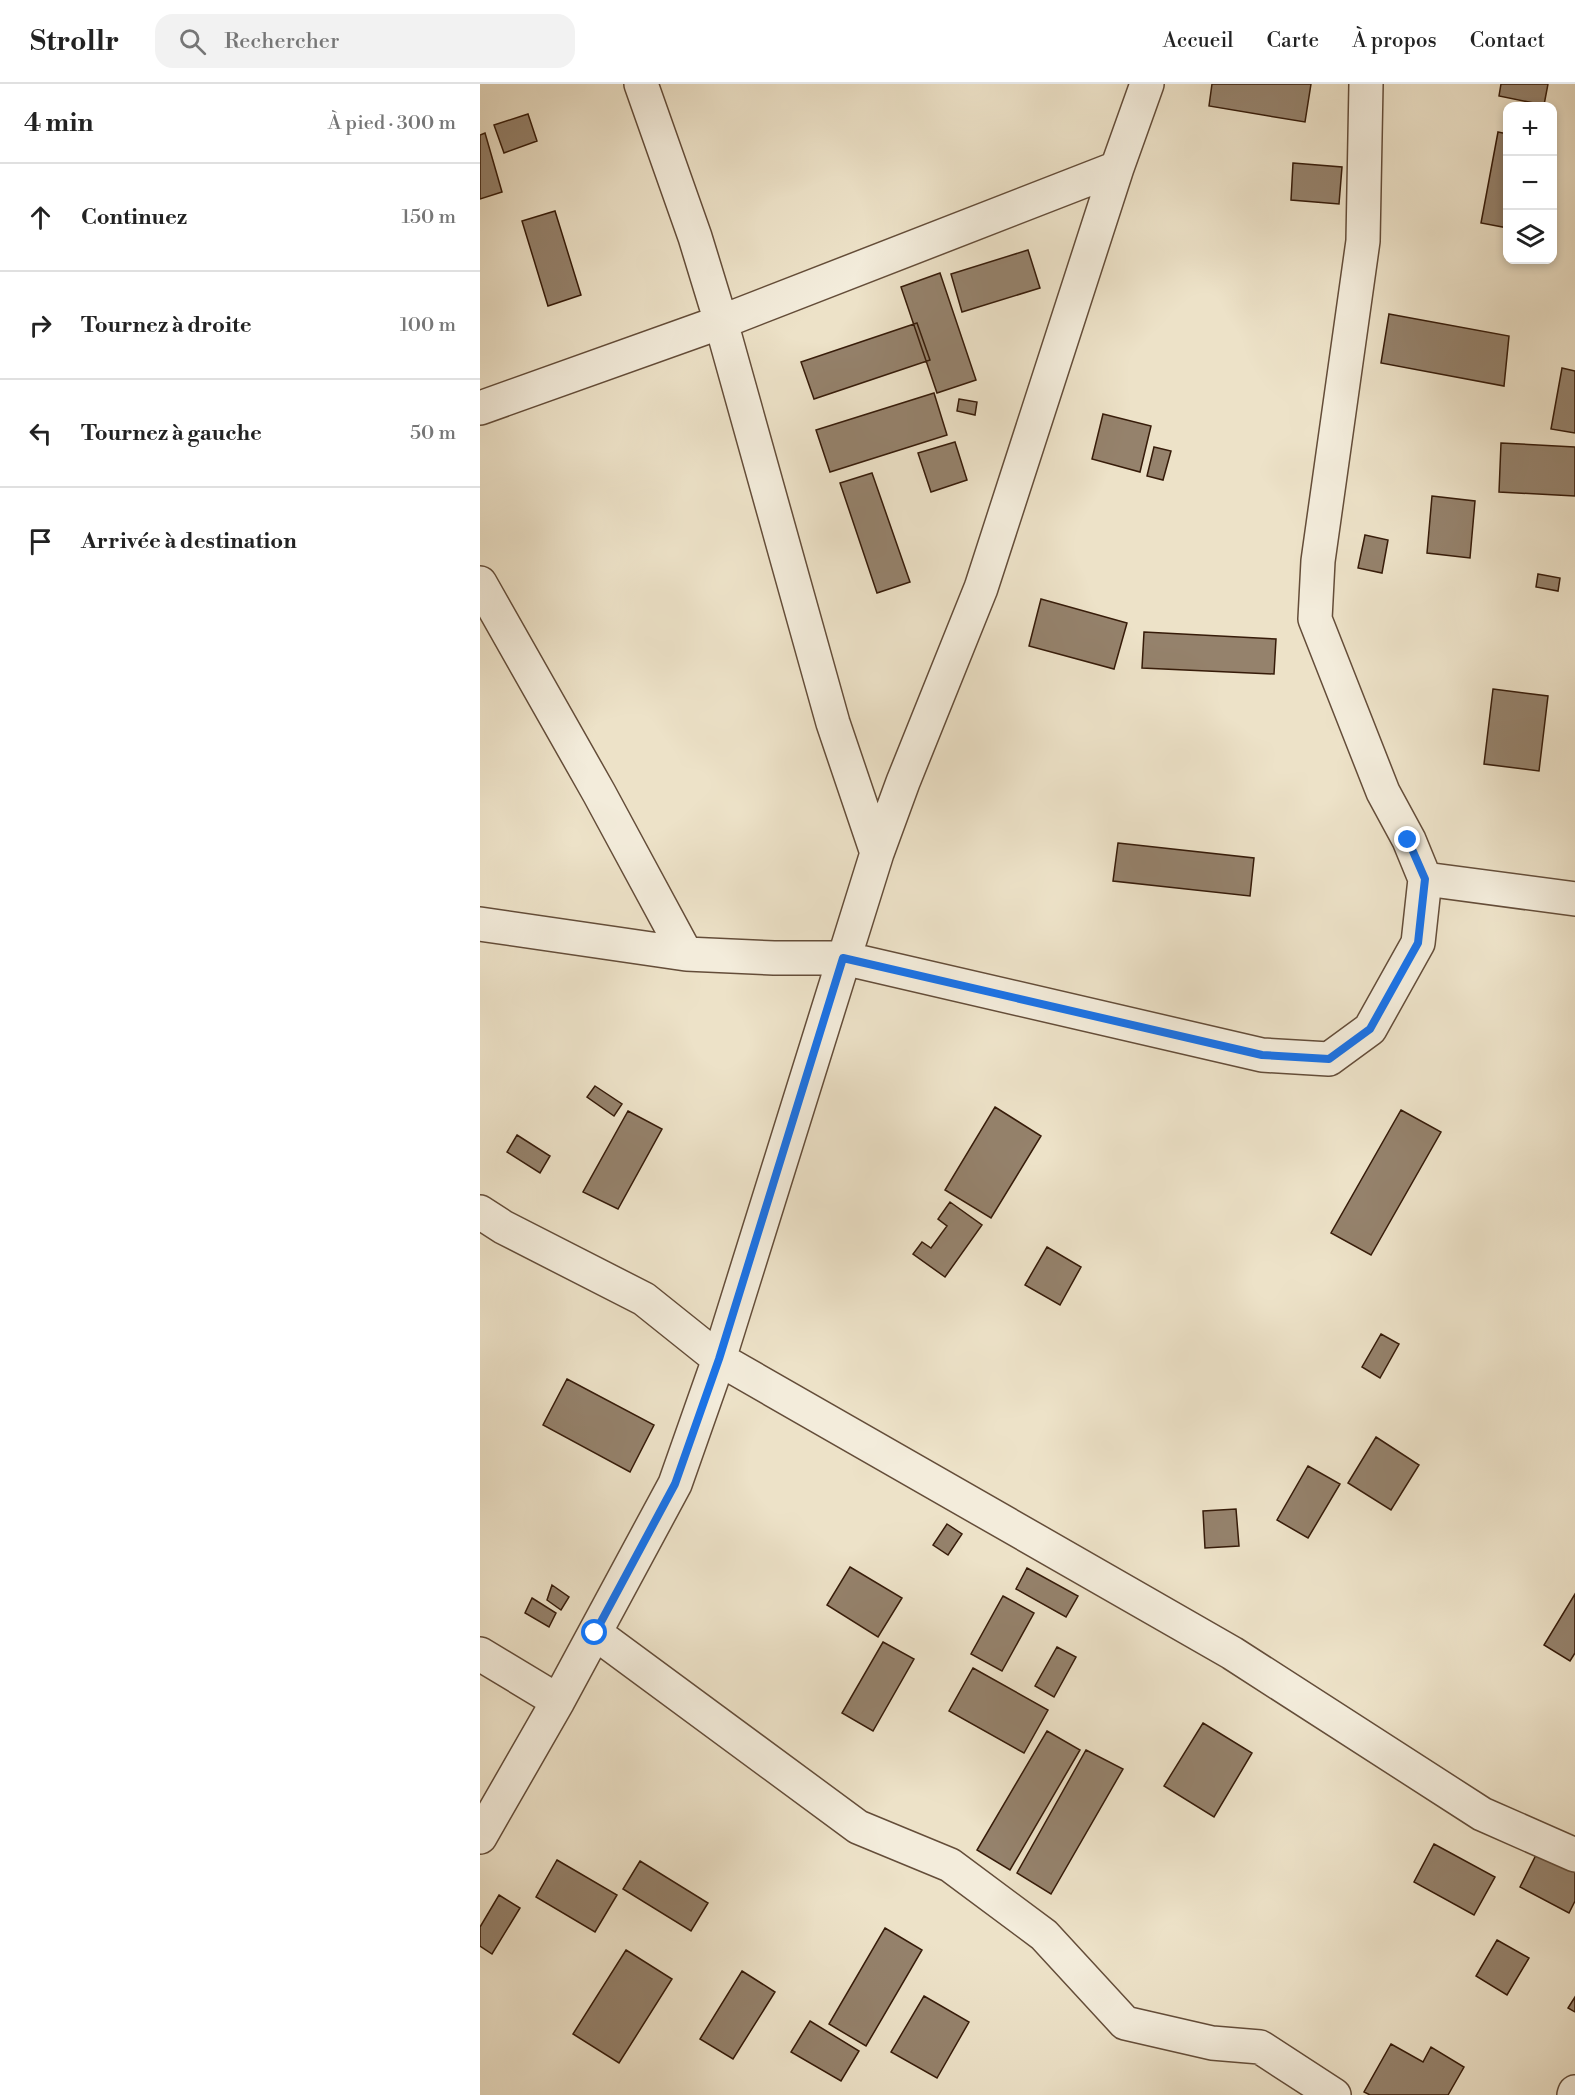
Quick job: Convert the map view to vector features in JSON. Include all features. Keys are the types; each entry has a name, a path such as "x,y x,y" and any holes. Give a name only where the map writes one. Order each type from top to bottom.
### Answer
{"street":[{"path":"641,84 695,237 721,322 830,713 876,853"},
{"path":"480,1837 558,1701 675,1484 719,1359 876,853 981,588 1117,168 1148,84"},
{"path":"480,924 686,954 843,958 1262,1055 1329,1059 1370,1029 1418,943 1425,879 1383,792 1315,619 1318,561 1363,242 1366,84"},
{"path":"480,408 721,322 1117,168"},
{"path":"480,583 686,954"},
{"path":"1425,879 1575,899"},
{"path":"480,1212 503,1227 644,1299 719,1359 1232,1653 1482,1814 1575,1855"},
{"path":"595,1633 858,1827 950,1865 1044,1935 1125,2022 1212,2043 1260,2047 1334,2095"},
{"path":"480,1654 558,1701"}],"building":[{"path":"1212,84 1311,84 1305,122 1209,106"},
{"path":"1501,84 1548,84 1545,102 1529,102 1499,96"},
{"path":"528,114 537,141 504,153 494,125"},
{"path":"1498,132 1503,133 1503,227 1481,223"},
{"path":"485,133 502,192 480,199 480,135"},
{"path":"1293,163 1342,167 1339,204 1291,200"},
{"path":"555,211 581,295 548,306 522,221"},
{"path":"1028,250 1040,288 962,312 951,274"},
{"path":"940,273 976,380 937,393 901,287"},
{"path":"1389,314 1509,336 1504,386 1381,363"},
{"path":"917,323 930,360 814,399 801,362"},
{"path":"1562,368 1575,371 1575,433 1551,429"},
{"path":"934,393 947,435 830,472 816,430"},
{"path":"959,399 977,402 975,415 957,411"},
{"path":"1103,414 1151,426 1140,472 1092,459"},
{"path":"955,442 967,480 931,492 918,453"},
{"path":"1501,443 1575,447 1575,496 1499,492"},
{"path":"1154,447 1171,451 1163,480 1147,476"},
{"path":"872,473 910,582 877,593 840,483"},
{"path":"1432,496 1475,501 1470,558 1427,553"},
{"path":"1365,535 1388,540 1382,573 1358,568"},
{"path":"1538,574 1560,578 1558,591 1536,587"},
{"path":"1041,599 1127,623 1114,669 1029,646"},
{"path":"1144,632 1276,639 1274,674 1142,668"},
{"path":"1493,689 1548,696 1539,771 1484,764"},
{"path":"1118,843 1254,858 1250,896 1113,881"},
{"path":"595,1086 622,1104 614,1116 587,1097"},
{"path":"995,1107 1041,1136 991,1218 945,1190"},
{"path":"1401,1110 1441,1132 1371,1255 1331,1233"},
{"path":"628,1111 662,1129 618,1209 583,1192"},
{"path":"517,1135 550,1156 540,1173 507,1152"},
{"path":"950,1202 982,1225 945,1277 913,1254 922,1242 931,1248 947,1226 938,1219"},
{"path":"1047,1247 1081,1267 1060,1305 1025,1285"},
{"path":"1381,1334 1399,1344 1380,1378 1362,1367"},
{"path":"567,1379 654,1425 630,1472 543,1425"},
{"path":"1376,1437 1419,1465 1391,1510 1348,1483"},
{"path":"1308,1466 1340,1484 1308,1538 1277,1520"},
{"path":"1236,1509 1239,1546 1205,1548 1203,1511"},
{"path":"947,1524 962,1534 948,1555 933,1545"},
{"path":"850,1567 902,1598 878,1637 827,1605"},
{"path":"1027,1568 1078,1596 1066,1617 1016,1589"},
{"path":"552,1585 569,1597 561,1610 547,1600"},
{"path":"1575,1594 1575,1653 1570,1661 1544,1645"},
{"path":"1003,1596 1034,1613 1002,1671 971,1654"},
{"path":"532,1598 556,1613 549,1627 525,1613"},
{"path":"883,1642 914,1659 873,1731 842,1713"},
{"path":"1057,1647 1076,1657 1054,1697 1035,1686"},
{"path":"973,1668 1048,1710 1024,1753 949,1711"},
{"path":"1203,1723 1252,1753 1214,1817 1164,1786"},
{"path":"1047,1731 1080,1750 1010,1870 977,1850"},
{"path":"1086,1750 1123,1769 1051,1894 1017,1873"},
{"path":"1434,1844 1495,1877 1474,1915 1414,1882"},
{"path":"1537,1853 1575,1872 1575,1901 1569,1913 1520,1887"},
{"path":"557,1860 617,1895 595,1932 536,1897"},
{"path":"640,1861 708,1903 691,1931 623,1889"},
{"path":"499,1895 520,1908 492,1954 480,1946 480,1927"},
{"path":"885,1928 922,1950 866,2046 829,2024"},
{"path":"1497,1940 1529,1958 1507,1995 1476,1976"},
{"path":"626,1950 672,1979 619,2063 573,2034"},
{"path":"742,1971 775,1992 733,2059 700,2039"},
{"path":"924,1996 969,2022 937,2078 891,2052"},
{"path":"1575,1997 1575,2012 1568,2008"},
{"path":"810,2021 859,2051 841,2081 791,2052"},
{"path":"1391,2044 1423,2062 1431,2047 1464,2067 1448,2095 1370,2095 1364,2092"}],"route":[{"path":"595,1633 675,1484 719,1359 843,958 1262,1055 1329,1059 1370,1029 1418,943 1425,879 1408,840"}]}
